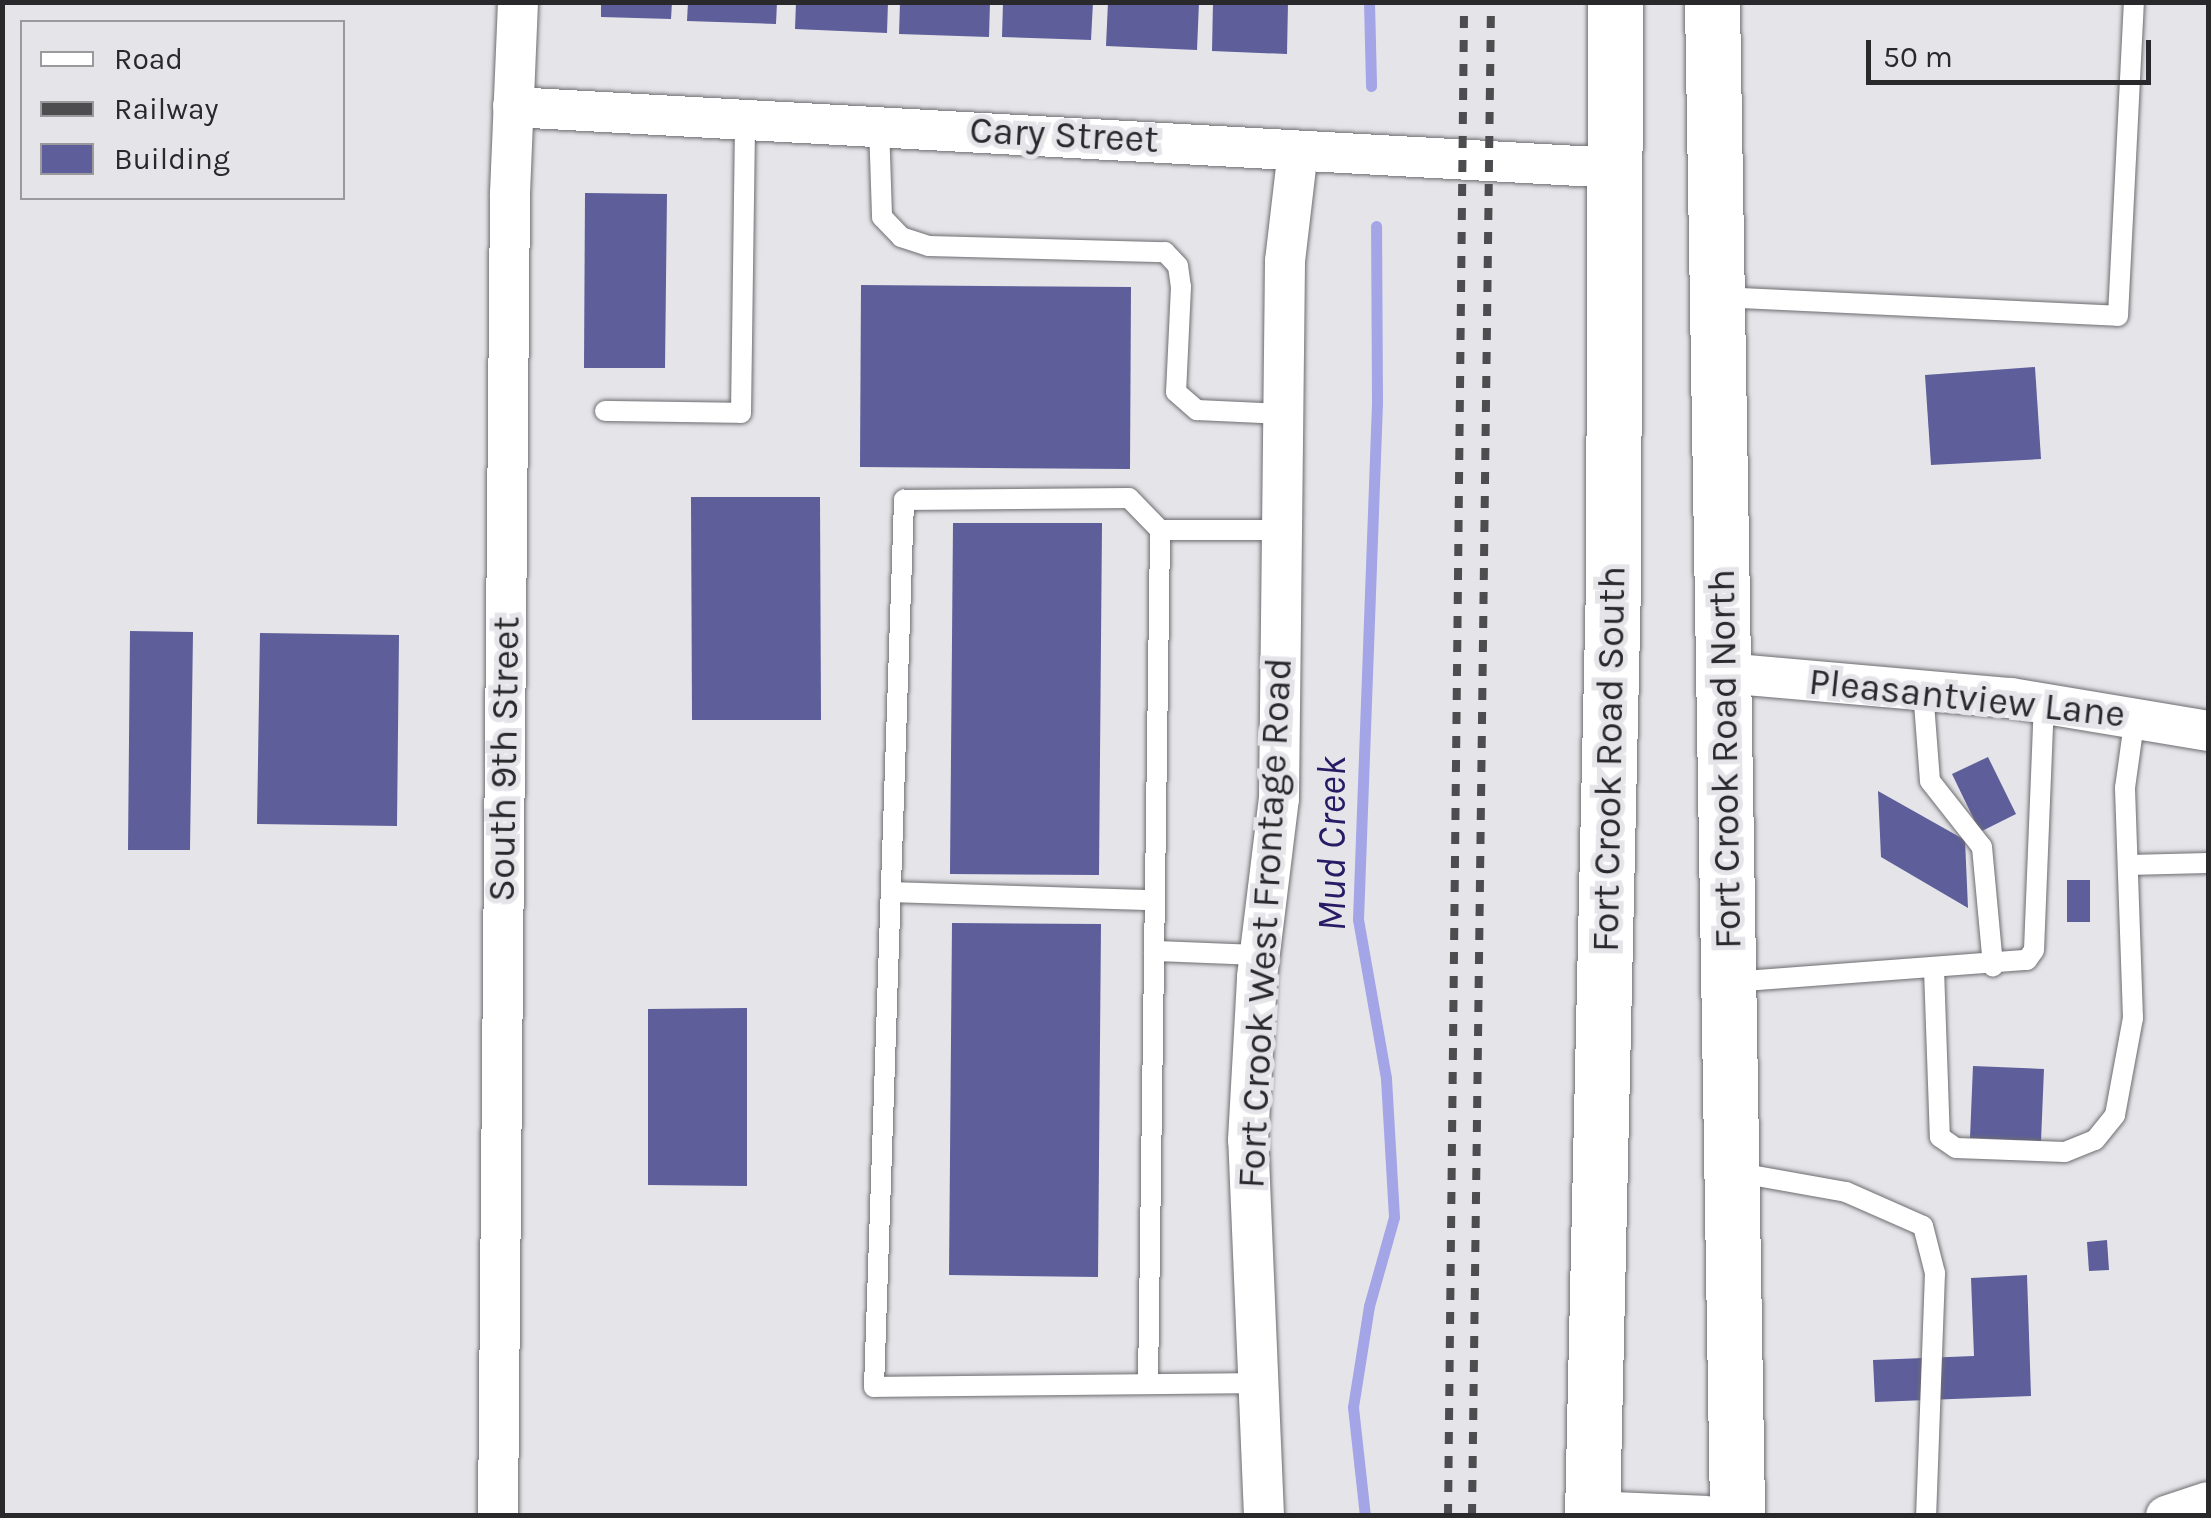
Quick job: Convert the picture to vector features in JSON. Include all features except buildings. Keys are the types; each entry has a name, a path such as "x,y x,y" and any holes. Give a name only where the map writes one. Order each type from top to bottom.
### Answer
{"main road":[{"name":"Fort Crook Road South","path":"1592,1513 1615,2"},
{"name":"Fort Crook Road North","path":"1712,2 1738,1516"}],"street":[{"name":"South 9th Street","path":"498,1516 512,107 518,2"},
{"name":"Cary Street","path":"512,107 1615,168"},
{"name":"Fort Crook West Frontage Road","path":"1264,1516 1248,1140 1260,955 1279,798 1285,261 1298,151"},
{"name":"Pleasantview Lane","path":"1724,673 2044,702 2208,731"},
{"path":"2166,1516 2208,1502"},
{"path":"1592,1513 1706,1516"}],"lane":[{"path":"1718,297 2118,316 2134,2"},
{"path":"605,410 740,413 745,118"},
{"path":"879,125 882,218 901,237 929,246 1165,252 1178,266 1181,287 1176,392 1197,410 1283,414"},
{"path":"1148,1384 1160,530 1129,498 904,500 874,1387 1148,1384 1256,1382"},
{"path":"1160,530 1282,530"},
{"path":"1923,690 1930,782 1982,848 1993,966"},
{"path":"1729,982 2018,964 2034,950 2044,702"},
{"path":"1934,969 1940,1136 1956,1148 2065,1152 2094,1140 2115,1116 2132,1018 2126,788 2135,716"},
{"path":"2128,865 2208,863"},
{"path":"891,892 1152,900"},
{"path":"1154,951 1260,955"},
{"path":"1732,1172 1846,1192 1922,1226 1936,1273 1926,1516"}],"waterway":[{"name":"Mud Creek","path":"1369,2 1371,86"},
{"name":"Mud Creek","path":"1365,1516 1353,1407 1369,1306 1394,1217 1386,1078 1358,919 1377,403 1376,226"}],"railway":[{"path":"1448,1516 1464,2"},
{"path":"1472,1516 1491,2"}]}
